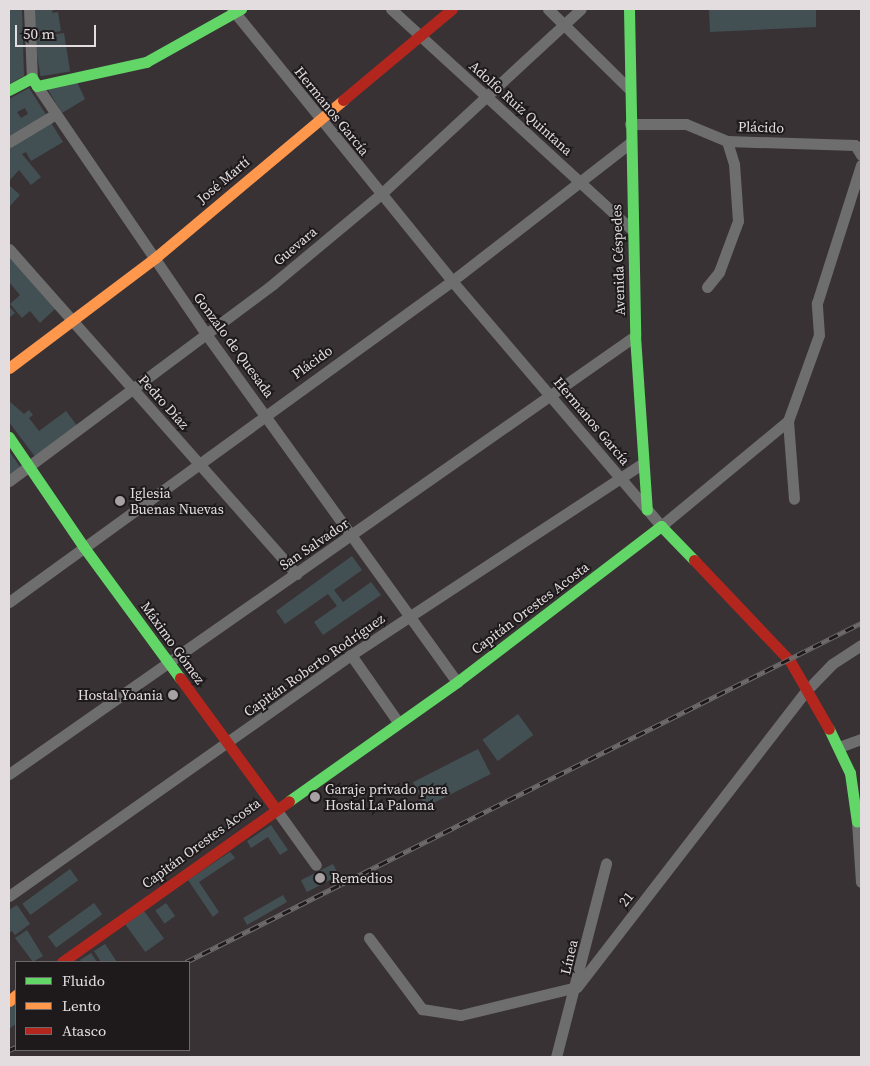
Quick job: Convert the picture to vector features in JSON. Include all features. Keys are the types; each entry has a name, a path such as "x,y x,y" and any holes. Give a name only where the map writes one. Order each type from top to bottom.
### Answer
{"street":[{"name":"Gonzalo de Quesada","path":"30,9 34,82 54,115 206,334 457,682"},
{"name":"Adolfo Ruiz Quintana","path":"391,9 631,229"},
{"name":"José Martí","path":"9,368 155,258 452,9"},
{"path":"548,9 628,88"},
{"name":"Guevara","path":"9,481 29,468 273,284 381,194 487,98 581,9"},
{"name":"Avenida Céspedes","path":"630,9 628,88 631,229 642,464 647,510"},
{"path":"9,90 34,82 146,62 236,10"},
{"name":"Hermanos García","path":"236,10 319,119 452,281 552,396 620,479 661,526 790,661 839,747 850,773 859,823 861,882"},
{"path":"9,142 54,115"},
{"name":"Plácido","path":"630,124 686,124 727,141 855,145 861,154"},
{"path":"708,287 719,272 738,221 734,164 727,141"},
{"name":"Plácido","path":"9,602 198,462 452,281 630,143"},
{"path":"794,499 788,421 819,335 818,303 861,165"},
{"name":"Pedro Díaz","path":"9,249 297,574"},
{"name":"San Salvador","path":"9,774 168,661 352,536 635,336"},
{"name":"Capitán Orestes Acosta","path":"63,961 275,808 457,682 661,526 788,421"},
{"name":"Máximo Gómez","path":"9,437 83,546 316,865"},
{"name":"Capitán Roberto Rodríguez","path":"9,896 228,744 352,655 642,464"},
{"name":"21","path":"577,987 806,691 832,664 861,645"},
{"path":"352,655 398,722"},
{"path":"839,747 861,739"},
{"name":"Línea","path":"556,1057 577,987 606,863"},
{"path":"369,938 422,1010 462,1015 577,987"}],"building":[{"path":"9,9 22,9 24,76 9,84"},
{"path":"35,9 53,9 52,13 58,12 61,31 35,36"},
{"path":"709,9 816,9 816,27 710,32"},
{"path":"64,33 70,72 40,76 34,38"},
{"path":"77,82 85,99 62,113 47,88"},
{"path":"29,88 47,116 9,139 9,99","holes":["25,108 28,114 21,118 17,112"]},
{"path":"50,121 63,142 31,161 26,152 22,154 41,177 31,185 19,170 10,180 9,148"},
{"path":"9,185 20,195 9,207"},
{"path":"9,255 56,308 40,323 30,311 22,318 10,304 20,295 9,282"},
{"path":"9,306 15,313 9,318"},
{"path":"9,401 24,414 29,410 33,415 29,418 39,431 66,411 78,427 36,458 9,422"},
{"path":"9,451 21,468 9,476"},
{"path":"352,556 362,570 334,590 343,602 371,582 381,595 323,635 314,622 337,606 328,594 285,624 276,611"},
{"path":"518,714 533,735 498,761 482,740"},
{"path":"478,749 491,774 426,807 413,782"},
{"path":"271,825 288,850 280,855 268,837 251,848 247,841"},
{"path":"230,852 235,858 199,882 219,912 213,917 188,880"},
{"name":"Remedios","path":"333,864 339,876 307,892 301,880"},
{"path":"70,869 78,880 30,915 22,904"},
{"path":"283,895 287,902 247,925 243,918"},
{"path":"94,903 102,914 56,948 48,937"},
{"path":"166,903 175,916 165,924 155,910"},
{"path":"17,905 30,924 15,935 12,931 9,933 9,910"},
{"path":"144,911 164,939 145,952 125,925"},
{"path":"27,930 43,956 32,961 15,938"},
{"path":"105,944 116,961 100,961 94,951"},
{"path":"91,953 96,961 81,961"},
{"path":"15,1004 15,1025 9,1029 9,1008"}],"railway":[{"path":"188,961 861,623"},
{"path":"9,1050 15,1047"}],"traffic: fast":[{"path":"9,90 32,78 37,86 146,62 241,9"},
{"path":"629,9 635,336 647,510"},
{"path":"9,437 83,546 180,678"},
{"path":"289,801 457,682 661,526 694,560"},
{"path":"829,729 850,773 857,822"}],"traffic: slow":[{"path":"9,368 155,258 343,100"},
{"path":"9,1001 15,996"}],"traffic: jam":[{"path":"343,100 452,9"},
{"path":"694,560 790,661 829,729"},
{"path":"180,678 275,808"},
{"path":"63,961 289,801"}],"place":[{"name":"Iglesia Buenas Nuevas","path":"120,501"},
{"name":"Hostal Yoania","path":"173,695"},
{"name":"Garaje privado para Hostal La Paloma","path":"315,797"},
{"name":"Remedios","path":"320,878"}]}
